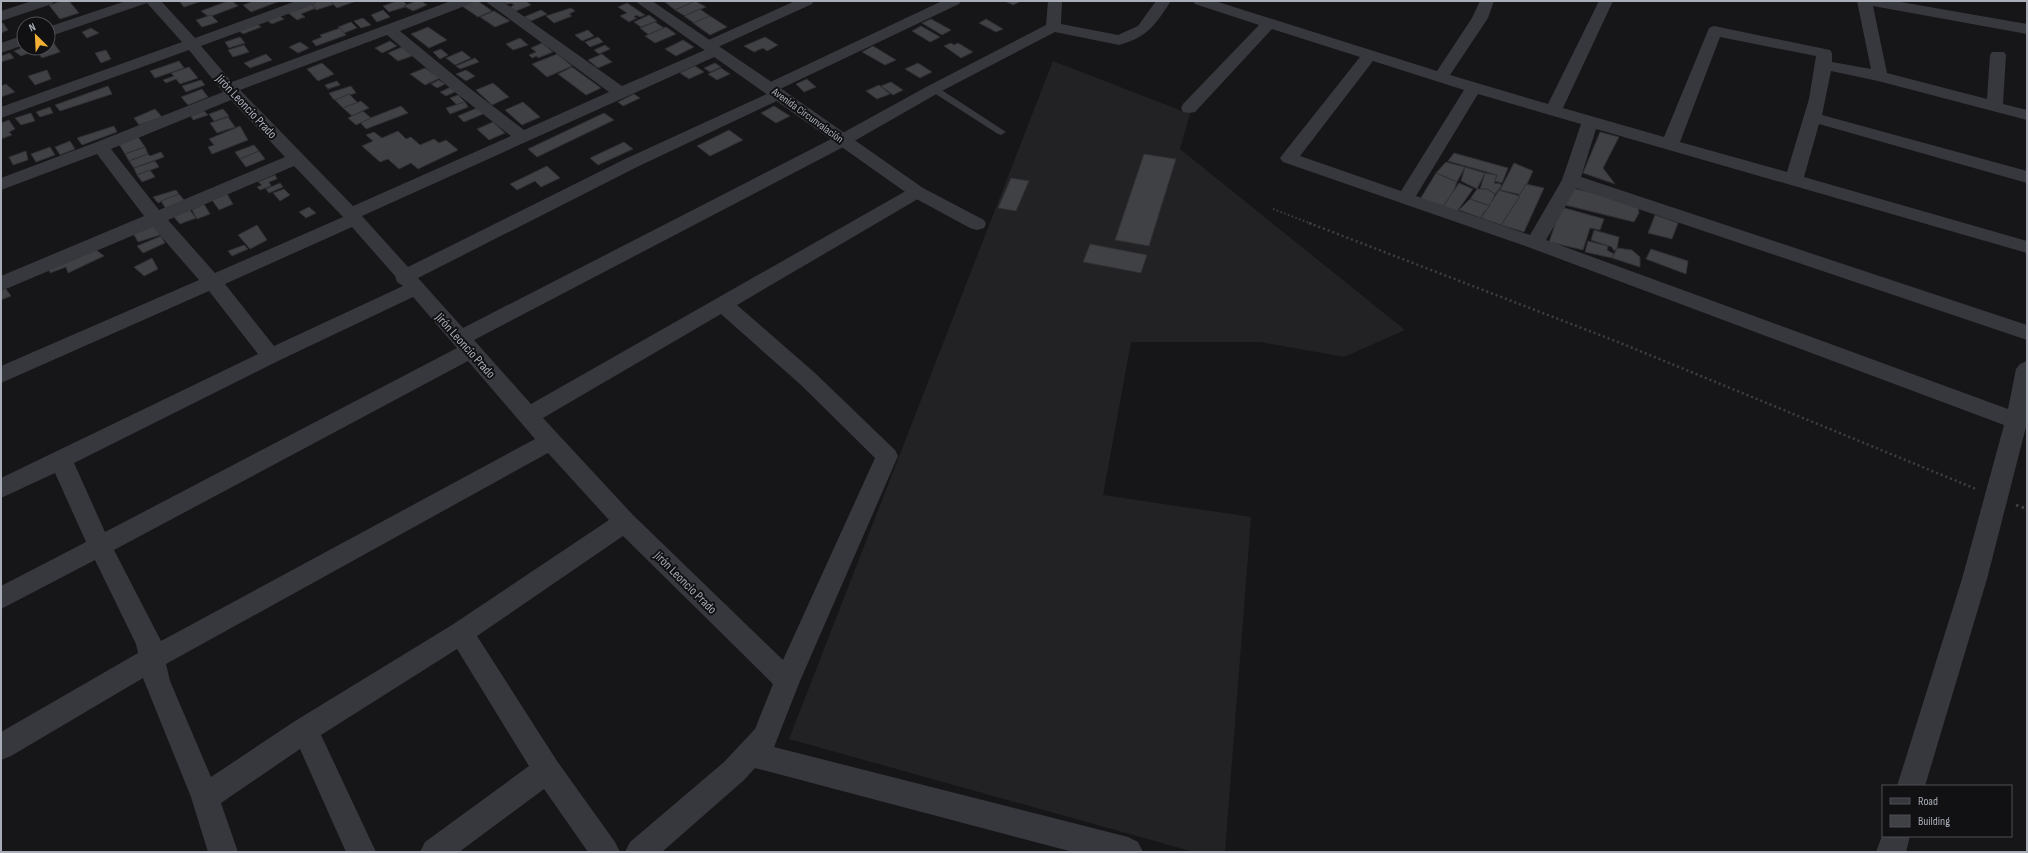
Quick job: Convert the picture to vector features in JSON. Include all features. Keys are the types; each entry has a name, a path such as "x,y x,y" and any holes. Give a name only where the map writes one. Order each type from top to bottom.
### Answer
{"street":[{"path":"1,16 47,1"},
{"path":"56,29 141,1"},
{"name":"Jirón Leoncio Prado","path":"153,1 232,91 352,216 550,441 626,522 787,682"},
{"path":"1,113 310,1"},
{"path":"1,184 100,147 232,91 465,1"},
{"path":"492,1 621,93"},
{"name":"Avenida Circunvalación","path":"642,1 774,91 917,192 977,224"},
{"path":"1,375 212,282 621,93 807,1"},
{"path":"1,489 271,356 631,164 954,1"},
{"path":"1053,28 1055,1"},
{"path":"1,598 100,547 466,344 843,140 934,89 1053,28 1119,40 1131,36 1143,29 1164,1"},
{"path":"1200,1 1370,54 1440,78 2027,247"},
{"path":"1440,78 1480,18 1487,1"},
{"path":"1553,111 1606,1"},
{"path":"1864,1 1880,76"},
{"path":"1870,1 2027,29"},
{"path":"1190,108 1270,22"},
{"path":"390,30 462,90 523,137"},
{"path":"1670,144 1714,31 1824,53 1825,65 1794,179"},
{"path":"1,48 16,43"},
{"path":"1370,54 1289,158 1535,243 2017,421"},
{"path":"1995,106 1998,55"},
{"path":"1825,65 1880,76 2027,115"},
{"path":"1405,199 1474,88"},
{"path":"1812,117 2027,177"},
{"path":"1535,243 1571,180 1590,121"},
{"path":"100,147 155,218 212,282 271,356"},
{"path":"1,284 296,159"},
{"path":"1571,180 2027,333"},
{"path":"528,416 917,192"},
{"path":"640,852 734,771 766,737 787,682 887,456 808,379 722,303"},
{"path":"1911,785 1998,498 2017,421 2027,369"},
{"path":"1,747 153,658 550,441"},
{"path":"61,460 100,547 149,643 157,681 205,797 223,852"},
{"path":"205,797 305,730 461,633 626,522"},
{"path":"461,633 547,770 605,852"},
{"path":"305,730 361,852"},
{"path":"750,754 1128,852"},
{"path":"435,852 547,770"},
{"path":"1891,852 1896,837"}],"lane":[{"path":"934,89 1001,132"}],"path":[{"path":"1273,209 1618,342 2027,509"}],"shaded area":[{"path":"1053,61 1190,114 1180,149 1405,330 1344,357 1260,342 1131,342 1103,495 1251,517 1225,852 1194,852 789,739"}],"building":[{"path":"62,1 69,1 79,13 60,19 49,5"},
{"path":"179,1 202,1 184,7"},
{"path":"228,1 232,1 238,6 209,17 201,11"},
{"path":"254,1 280,1 251,12 243,5"},
{"path":"315,1 331,1 335,4 316,10 309,3"},
{"path":"330,1 356,1 337,8"},
{"path":"397,1 403,1 408,6 389,12 383,6"},
{"path":"416,1 421,1 427,5 413,11 404,6"},
{"path":"478,1 492,11 478,17 462,6"},
{"path":"502,1 529,1 527,2 531,5 516,11 510,7 514,5 511,3 507,4"},
{"path":"695,1 706,7 685,16 675,10"},
{"path":"696,1 675,10 665,2"},
{"path":"1005,1 1021,1 1013,5"},
{"path":"310,3 316,8 301,14 305,17 297,20 287,12"},
{"path":"627,3 645,15 640,17 636,15 634,17 637,18 629,22 620,16 627,13 618,7"},
{"path":"571,8 575,11 569,14 572,16 554,23 546,16"},
{"path":"700,9 711,17 694,23 684,16"},
{"path":"383,10 390,17 377,22 371,15"},
{"path":"541,10 547,14 531,21 524,17"},
{"path":"494,11 510,21 495,27 480,17"},
{"path":"277,14 284,19 272,24 265,19"},
{"path":"211,15 218,22 202,27 196,20"},
{"path":"649,15 657,21 641,27 634,22"},
{"path":"710,16 727,27 710,35 693,23"},
{"path":"363,18 371,25 361,28 354,21"},
{"path":"931,19 951,30 942,35 922,23"},
{"path":"986,19 1003,29 996,32 979,23"},
{"path":"255,22 261,27 243,34 237,29"},
{"path":"351,22 357,28 344,33 338,27"},
{"path":"655,22 664,28 649,35 640,28"},
{"path":"1,23 3,23 8,30 1,33"},
{"path":"921,26 940,37 930,42 912,31"},
{"path":"428,27 447,40 429,48 411,34"},
{"path":"666,27 676,34 655,43 645,36"},
{"path":"91,28 99,33 87,38 82,32"},
{"path":"340,28 346,35 316,46 312,41 322,37 320,35"},
{"path":"588,30 594,36 582,41 575,35"},
{"path":"240,37 245,43 229,48 225,42"},
{"path":"598,37 603,42 590,47 585,42"},
{"path":"765,37 778,45 767,51 763,48 754,52 744,46"},
{"path":"520,38 528,45 513,50 506,44"},
{"path":"683,40 694,47 676,56 665,49"},
{"path":"390,41 397,46 382,53 375,48"},
{"path":"300,42 309,48 298,53 289,47"},
{"path":"542,43 553,52 538,58 537,56 532,58 529,55 536,52 531,48"},
{"path":"951,43 954,45 958,43 973,52 961,58 944,46"},
{"path":"244,45 249,52 233,57 228,50"},
{"path":"605,45 610,49 599,54 594,50"},
{"path":"56,46 60,52 56,53"},
{"path":"873,46 896,60 885,65 862,52"},
{"path":"402,47 412,56 398,61 388,53"},
{"path":"441,49 448,55 440,59 433,52"},
{"path":"106,50 111,59 101,63 95,53"},
{"path":"462,51 471,58 455,65 446,58"},
{"path":"10,53 14,58 1,62 1,56"},
{"path":"266,54 272,60 250,68 244,63"},
{"path":"557,54 572,66 547,77 532,64"},
{"path":"602,54 612,62 598,68 588,60"},
{"path":"475,58 479,62 460,69 456,66"},
{"path":"179,61 184,68 155,78 150,71"},
{"path":"322,63 334,74 318,81 307,69"},
{"path":"715,63 721,67 710,72 704,68"},
{"path":"918,63 932,72 920,78 905,69"},
{"path":"695,66 704,72 689,79 680,73"},
{"path":"189,67 198,78 180,84 176,79 166,83 163,80 174,76 171,73"},
{"path":"572,67 601,88 586,95 558,74"},
{"path":"425,68 440,78 425,85 410,74"},
{"path":"721,68 730,74 717,80 708,74"},
{"path":"47,70 51,79 35,85 28,76"},
{"path":"466,70 475,76 466,81 456,74"},
{"path":"807,79 816,87 804,92 796,84"},
{"path":"201,80 205,85 186,92 182,86"},
{"path":"439,80 445,84 437,88 431,84"},
{"path":"337,81 340,85 328,89 325,85"},
{"path":"891,82 903,90 893,95 881,86"},
{"path":"493,83 509,97 492,105 476,90"},
{"path":"6,84 15,92 1,97 1,86"},
{"path":"879,85 890,94 877,99 866,91"},
{"path":"108,86 112,94 60,111 55,105"},
{"path":"351,86 356,93 334,100 329,93"},
{"path":"451,87 457,91 446,96 440,92"},
{"path":"202,89 208,97 188,105 181,97"},
{"path":"349,94 358,103 344,109 335,100"},
{"path":"634,94 640,98 623,106 618,102"},
{"path":"458,95 465,102 457,105 450,98"},
{"path":"361,101 369,108 352,116 343,108"},
{"path":"465,102 468,107 450,114 446,108"},
{"path":"523,102 540,117 522,125 505,110"},
{"path":"401,106 408,113 366,129 360,122"},
{"path":"774,106 790,116 776,123 761,113"},
{"path":"50,107 53,113 40,117 36,112"},
{"path":"477,108 483,114 464,122 458,116"},
{"path":"155,109 162,117 139,125 134,118"},
{"path":"223,109 229,116 214,121 209,114"},
{"path":"204,111 208,115 193,120 191,116"},
{"path":"363,111 371,118 356,125 348,118"},
{"path":"31,113 35,121 21,125 15,118"},
{"path":"604,113 614,120 537,157 528,149"},
{"path":"228,117 235,127 217,133 210,123"},
{"path":"9,120 15,129 9,132 12,135 1,139 1,123"},
{"path":"493,122 505,133 489,140 477,129"},
{"path":"114,126 117,132 82,145 77,138"},
{"path":"240,126 248,140 212,154 208,147 214,145 209,139"},
{"path":"729,130 743,140 710,156 697,146"},
{"path":"398,131 406,139 411,137 420,145 434,139 439,143 446,140 458,150 418,169 411,163 399,169 388,159 380,162 362,146 373,141 366,135 374,132 382,138"},
{"path":"1600,132 1619,137 1603,168 1615,184 1583,173"},
{"path":"136,134 145,147 125,154 117,141"},
{"path":"70,141 75,149 60,155 55,147"},
{"path":"624,142 633,149 598,165 590,158"},
{"path":"254,145 259,151 240,159 235,152"},
{"path":"50,147 55,155 36,162 31,154"},
{"path":"145,147 148,154 129,161 125,154"},
{"path":"26,151 28,160 13,165 9,157"},
{"path":"259,151 265,159 246,167 240,159"},
{"path":"161,152 164,157 134,168 129,161 148,154 150,156"},
{"path":"1454,153 1508,168 1502,183 1494,181 1497,175 1448,161"},
{"path":"1144,154 1176,159 1149,246 1115,240"},
{"path":"155,161 159,167 137,175 134,168"},
{"path":"1446,162 1465,167 1457,182 1436,173"},
{"path":"1514,163 1533,171 1522,195 1500,190"},
{"path":"547,166 560,178 541,187 535,181 517,190 510,184"},
{"path":"1465,167 1485,173 1477,189 1461,181"},
{"path":"150,170 155,177 142,182 137,175"},
{"path":"1436,173 1457,182 1452,195 1442,208 1419,201"},
{"path":"1485,173 1497,175 1494,183 1501,184 1501,187 1495,194 1487,189 1480,189"},
{"path":"275,175 277,179 269,182 271,186 260,190 257,187 262,185 258,182"},
{"path":"1011,178 1029,181 1016,211 998,208"},
{"path":"280,183 283,187 269,193 266,189"},
{"path":"1459,183 1473,189 1456,213 1442,208"},
{"path":"1526,184 1544,188 1524,232 1501,225"},
{"path":"1572,188 1620,199 1638,206 1639,213 1634,222 1565,205"},
{"path":"284,189 290,195 280,201 273,193"},
{"path":"1477,189 1487,189 1495,194 1490,206 1470,199"},
{"path":"176,190 179,194 158,203 153,197"},
{"path":"1499,190 1520,196 1501,225 1481,218"},
{"path":"179,194 185,201 166,209 161,201"},
{"path":"227,194 233,204 219,210 212,200"},
{"path":"1470,199 1490,206 1481,218 1459,210"},
{"path":"204,204 210,214 197,219 192,210"},
{"path":"309,207 316,213 306,218 299,212"},
{"path":"1561,207 1604,219 1600,230 1590,228 1583,250 1549,242"},
{"path":"189,209 196,218 180,224 173,216"},
{"path":"1655,215 1678,223 1672,239 1648,233"},
{"path":"156,224 160,235 138,242 133,233"},
{"path":"257,225 267,240 250,249 238,235"},
{"path":"1594,230 1619,237 1617,248 1614,251 1612,247 1591,240"},
{"path":"161,236 165,243 143,253 137,246"},
{"path":"1588,241 1608,246 1607,250 1614,254 1612,258 1585,252"},
{"path":"1090,244 1147,255 1141,273 1083,262"},
{"path":"244,245 248,249 232,256 228,251"},
{"path":"1617,248 1632,250 1640,257 1640,267 1612,258"},
{"path":"95,249 104,256 68,273 66,267 50,273 49,268"},
{"path":"1651,249 1688,261 1686,274 1646,259"},
{"path":"152,258 158,269 144,276 134,267"},
{"path":"3,285 11,296 1,300 1,286"}]}
